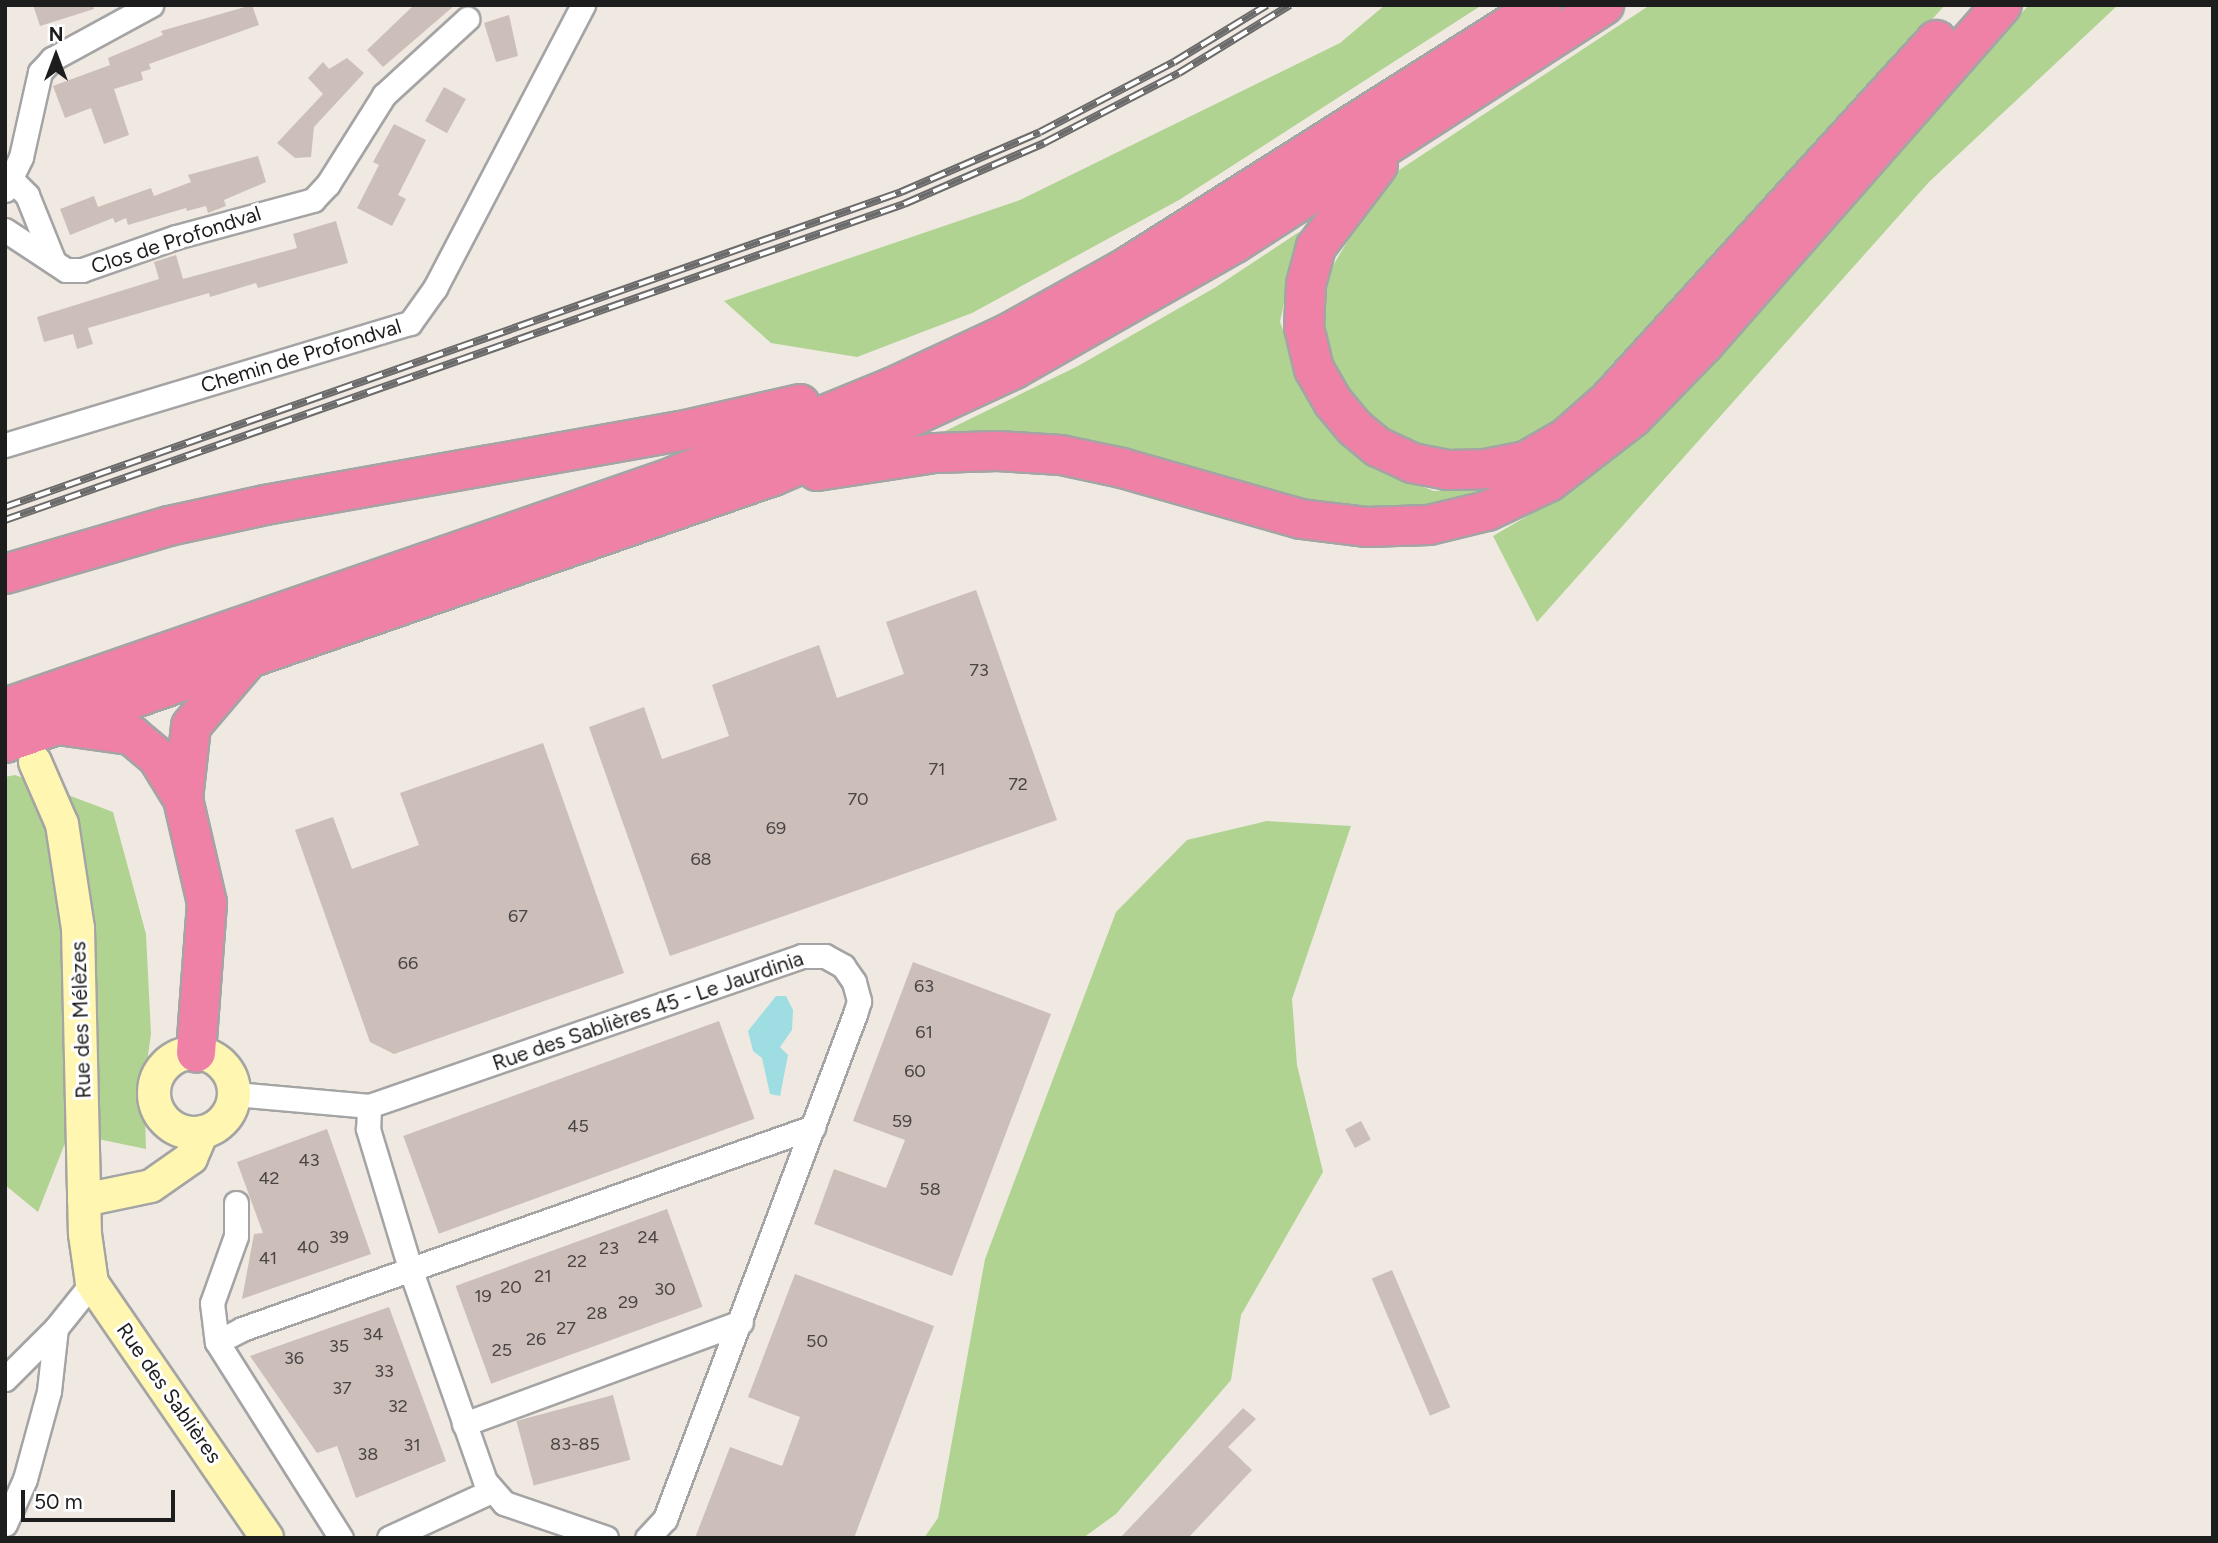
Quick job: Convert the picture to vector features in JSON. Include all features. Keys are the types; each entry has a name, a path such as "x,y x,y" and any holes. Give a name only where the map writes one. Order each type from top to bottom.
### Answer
{"highway":[{"path":"5,708 666,480 891,388 1007,334 1135,262 1541,5"},
{"path":"20,752 57,725 773,476 1014,369 1235,243 1604,5"},
{"path":"1397,139 1316,247 1306,285 1304,327 1314,369 1355,428 1378,447 1412,463 1447,470 1486,469 1526,461 1566,438 1608,401 1970,5"},
{"path":"773,476 935,453 998,451 1061,455 1122,468 1301,519 1353,526 1429,525 1487,511 1549,482 1633,418 1704,344 2003,5"},
{"path":"5,574 169,526 265,505 681,431 836,393 891,388"},
{"path":"183,799 191,726 249,657"},
{"path":"57,725 131,735 158,758 183,799 207,903 196,1053"}],"street":[{"path":"54,262 27,195 9,186 40,72 52,59 151,5"},
{"name":"Chemin de Profondval","path":"5,445 410,323 435,288 583,5"},
{"name":"Clos de Profondval","path":"5,230 66,270 82,270 176,237 313,200 328,184 384,95 467,19"},
{"name":"Rue des Mélèzes","path":"20,752 62,824 78,928 84,1200 92,1283"},
{"name":"Rue des Sablières 45 - Le Jaurdinia","path":"234,1094 369,1106 802,956 825,956 843,966 855,982 859,1001 666,1519 647,1538"},
{"path":"196,1053 219,1061 228,1070 234,1094 230,1111 218,1125 187,1130 156,1107 156,1080 171,1060 196,1053"},
{"path":"369,1106 368,1129 411,1270 464,1424 491,1491 503,1503 606,1538"},
{"path":"218,1342 411,1270 813,1127"},
{"path":"84,1200 151,1186 170,1173 187,1130"},
{"path":"236,1203 236,1236 212,1303 218,1342 341,1538"},
{"path":"5,1379 57,1328 92,1283"},
{"name":"Rue des Sablières","path":"92,1283 267,1538"},
{"path":"464,1424 741,1322"},
{"path":"5,1524 24,1479 49,1391 57,1328"},
{"path":"389,1538 491,1491"}],"green space":[{"path":"1385,5 1482,5 1179,200 972,313 857,357 771,343 724,301 1020,200 1340,43"},
{"path":"1650,5 1945,5 1631,354 1543,435 1474,453 1406,445 1345,397 1320,320 1328,274 1384,180"},
{"path":"2029,5 2118,5 1929,182 1537,622 1493,536 1579,486 1733,338 1904,141"},
{"path":"1299,232 1280,322 1312,407 1372,468 1434,491 1509,487 1425,509 1340,511 931,438 1078,366 1216,287"},
{"path":"15,775 113,812 146,934 151,1034 144,1083 146,1149 69,1133 38,1212 5,1185 5,777"},
{"path":"1267,821 1351,826 1292,999 1297,1065 1323,1172 1241,1315 1231,1380 1116,1514 1083,1538 924,1538 938,1518 985,1259 1116,912 1187,840"}],"water":[{"path":"776,996 786,996 793,1010 792,1030 780,1047 788,1055 780,1096 770,1094 762,1058 753,1051 748,1031"}],"building":[{"path":"33,5 93,5 94,9 40,26"},
{"path":"252,5 259,25 149,64 151,69 141,72 143,80 114,89 129,135 104,144 91,108 65,118 53,86 110,65 108,58 163,35 161,31"},
{"path":"414,5 455,5 383,67 367,50"},
{"path":"509,15 518,56 496,62 484,23"},
{"path":"347,58 364,73 314,127 311,157 295,158 277,143 323,94 308,78 323,62 329,69"},
{"path":"444,87 466,99 447,133 425,121"},
{"path":"394,124 426,140 398,195 406,199 392,226 357,208 379,165 373,162"},
{"path":"258,156 266,182 224,200 226,206 208,213 206,206 187,211 186,208 128,225 126,218 115,223 113,218 70,235 60,209 94,196 98,207 151,188 154,196 191,182 188,175"},
{"path":"336,221 348,263 258,288 256,283 210,297 209,293 88,328 93,344 77,349 73,334 44,342 37,317 159,279 154,262 176,255 183,279 297,248 293,234"},
{"path":"976,590 1057,820 670,956 589,727 644,707 662,759 729,736 712,685 819,645 837,698 904,674 886,622"},
{"path":"543,743 624,973 394,1054 370,1042 295,830 333,817 352,869 419,845 400,793"},
{"path":"913,962 1051,1014 952,1276 814,1224 834,1169 886,1188 905,1140 853,1121"},
{"path":"719,1021 755,1119 439,1234 403,1136"},
{"path":"1361,1121 1371,1140 1355,1148 1345,1129"},
{"path":"327,1129 371,1254 242,1299 254,1234 263,1233 237,1162"},
{"path":"667,1209 703,1307 491,1384 456,1286"},
{"path":"1392,1270 1450,1407 1430,1416 1372,1279"},
{"path":"795,1274 934,1326 854,1538 695,1538 730,1447 782,1466 800,1417 748,1397"},
{"path":"389,1307 446,1461 356,1498 337,1446 317,1453 250,1356"},
{"path":"613,1395 630,1460 534,1486 516,1421"},
{"path":"1243,1408 1256,1419 1228,1447 1252,1470 1188,1538 1120,1538"}],"railway":[{"path":"5,507 901,192 1040,132 1174,62 1267,5"},
{"path":"5,520 904,204 1044,143 1179,73 1290,5"}]}
